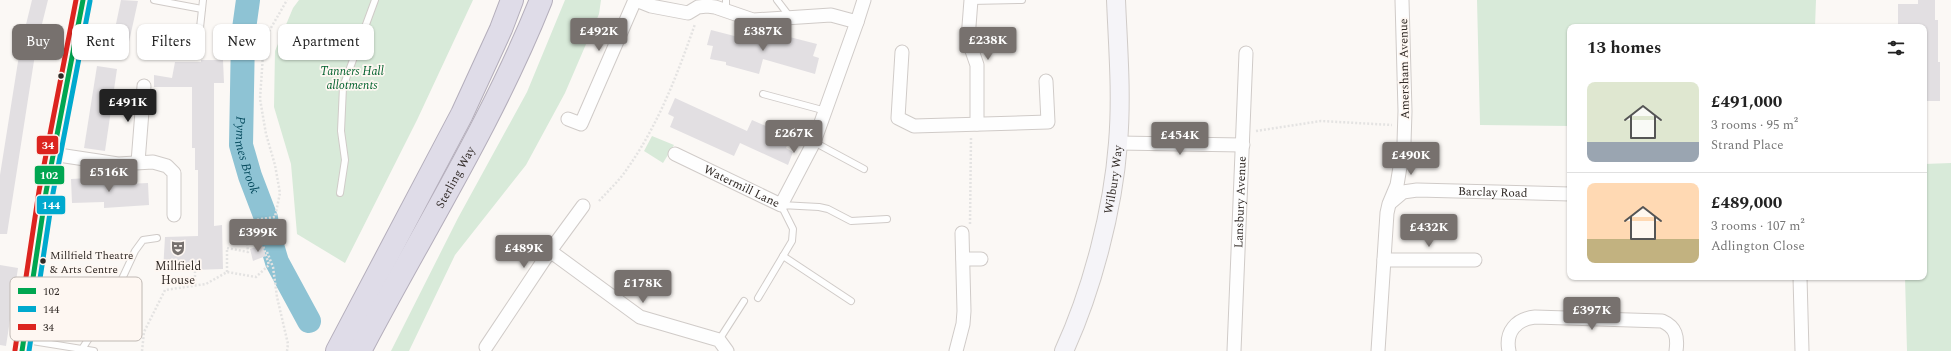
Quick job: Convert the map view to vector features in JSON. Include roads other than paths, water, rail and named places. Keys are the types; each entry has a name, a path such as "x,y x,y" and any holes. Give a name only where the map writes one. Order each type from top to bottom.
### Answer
{"highway":[{"name":"Sterling Way","path":"338,351 408,214 462,114 501,29 512,0"},
{"name":"Sterling Way","path":"360,351 404,267 496,101 521,52 541,0"},
{"path":"324,351 408,214"},
{"path":"372,351 404,267"}],"street":[{"path":"33,277 52,154 83,0"},
{"path":"568,119 581,124 636,0 651,6 688,13 698,6 715,7 726,5 753,20 831,15 857,22"},
{"name":"Watermill Lane","path":"674,154 781,205 814,142 864,0"},
{"path":"971,0 968,39 976,65 974,124"},
{"name":"Wilbury Way","path":"1064,351 1073,332 1092,275 1109,208 1118,143 1120,88 1116,0"},
{"name":"Amersham Avenue","path":"1378,351 1389,204 1397,185 1404,143 1405,126 1402,0"},
{"path":"902,52 898,118 914,126 1048,122 1046,82"},
{"name":"Lansbury Avenue","path":"1234,351 1246,53"},
{"path":"138,162 144,86"},
{"path":"1118,143 1243,139"},
{"path":"52,154 118,164 153,162 167,166 174,173 174,215"},
{"path":"1400,161 1405,183 1416,190"},
{"name":"Barclay Road","path":"1389,204 1403,192 1416,190 1567,194"},
{"path":"486,347 550,251 583,206"},
{"path":"956,351 963,324 964,259 962,237"},
{"path":"550,251 640,317 719,340 727,351"},
{"path":"964,259 981,259"},
{"path":"1384,260 1475,260"},
{"path":"1800,280 1802,351"},
{"path":"1509,351 1508,339 1515,324 1535,317 1662,320 1672,327 1675,332 1676,351"}],"lane":[{"path":"154,0 202,10"},
{"path":"200,24 203,0"},
{"path":"340,193 345,160 341,131 343,87 375,0"},
{"path":"777,0 790,17"},
{"path":"971,0 1022,0"},
{"path":"763,94 826,111"},
{"path":"814,142 864,168"},
{"path":"758,298 792,241 793,229 781,205 819,207 828,209 851,221 887,219"},
{"path":"123,277 135,251 143,240 157,238"},
{"path":"783,256 851,300"},
{"path":"719,340 744,301"},
{"path":"82,349 87,341"},
{"path":"23,346 94,351"}],"waterway":[{"name":"Pymmes Brook","path":"248,0 243,36 241,145 250,176 266,218 269,235 277,262 309,321"}],"place":[{"name":"Millfield House","path":"178,248"},
{"name":"Millfield Theatre & Arts Centre","path":"43,261"}],"park label":[{"name":"Tanners Hall allotments","path":"352,78"}]}
